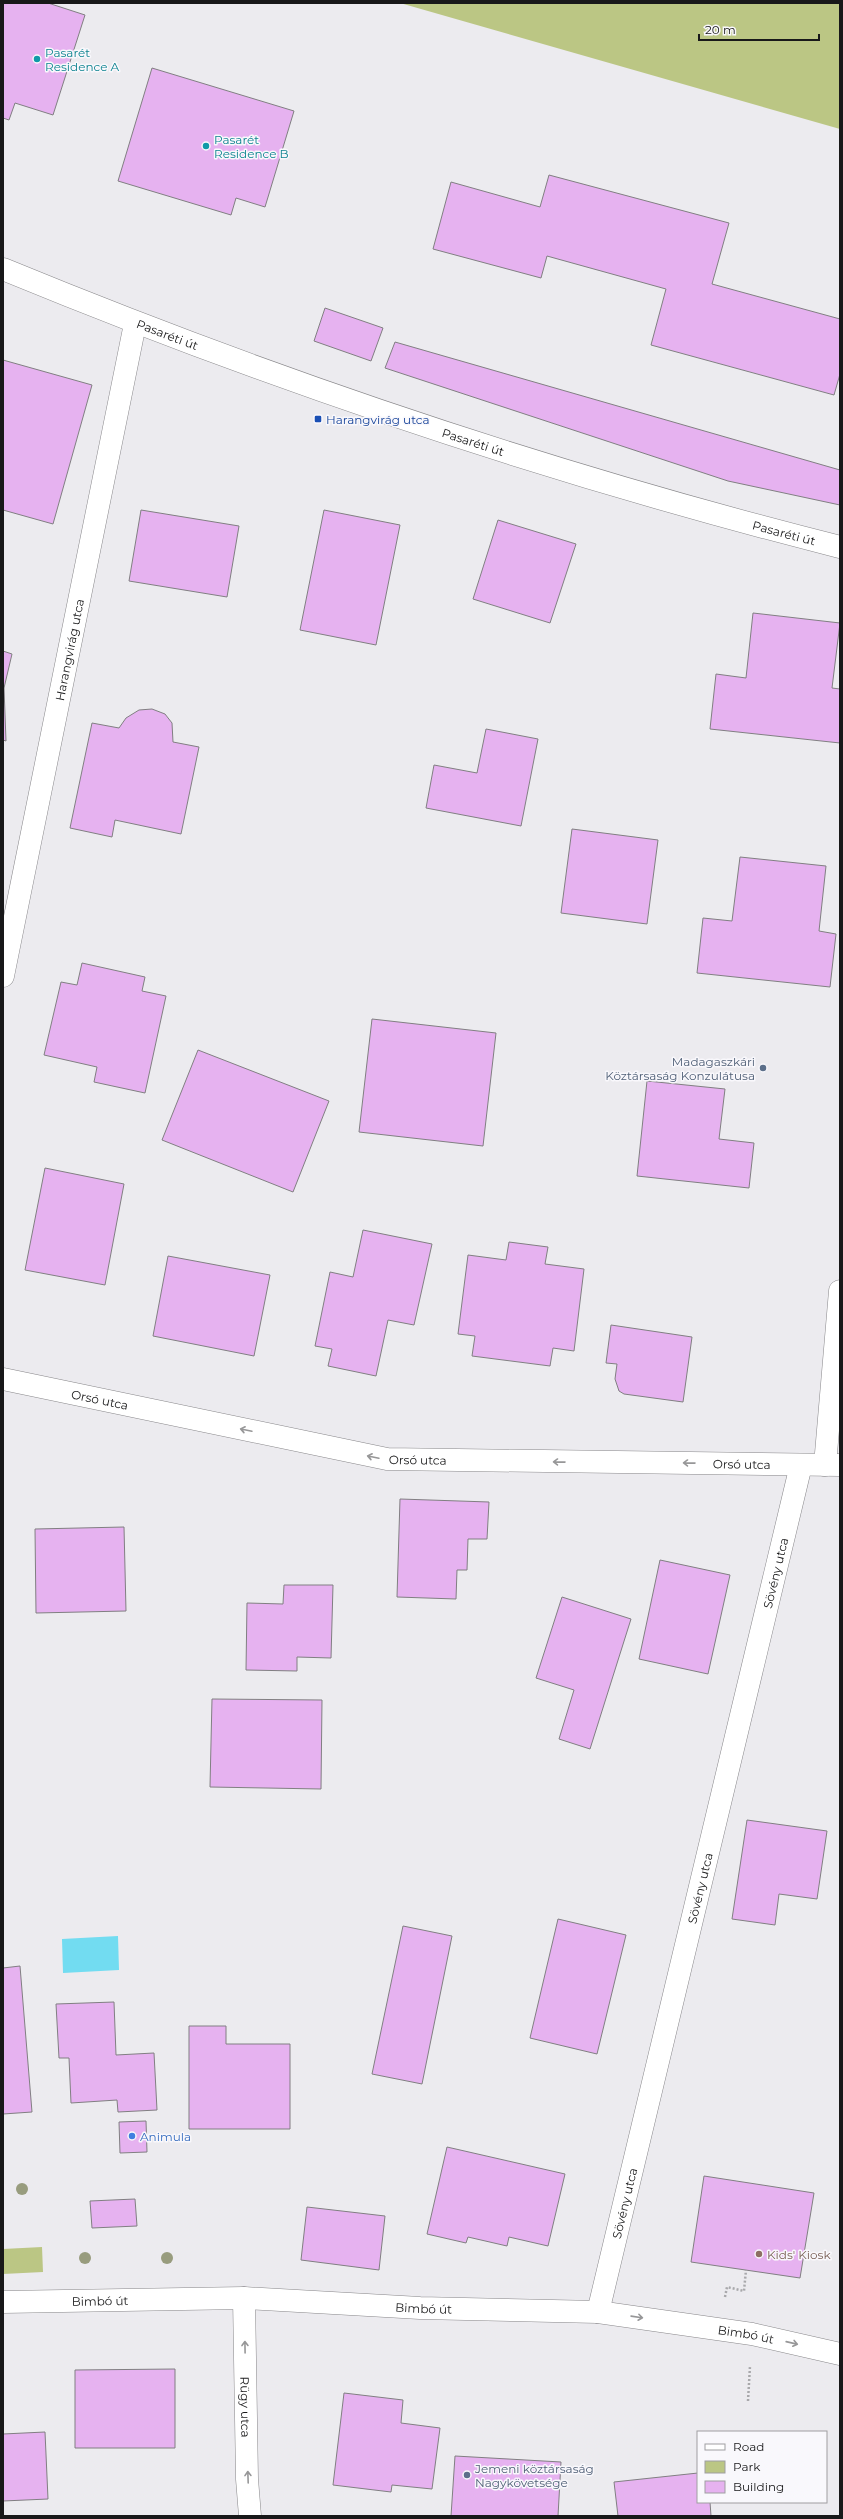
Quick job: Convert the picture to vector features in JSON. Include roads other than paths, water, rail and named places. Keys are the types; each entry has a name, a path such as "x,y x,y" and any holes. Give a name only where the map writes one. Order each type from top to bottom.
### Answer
{"street":[{"name":"Pasaréti út","path":"3,269 135,324 393,416 722,517 840,547"},
{"name":"Harangvirág utca","path":"3,976 135,324"},
{"path":"832,1465 840,1291"},
{"name":"Orsó utca","path":"3,1379 387,1460 832,1465"},
{"name":"Sövény utca","path":"598,2312 801,1465"},
{"name":"Bimbó út","path":"3,2302 244,2298 420,2308 598,2312 752,2334 840,2354"},
{"name":"Rügy utca","path":"244,2298 247,2479 250,2516"}],"water":[{"path":"118,1936 119,1970 63,1973 62,1939"}],"place":[{"name":"Pasarét Residence A","path":"37,59"},
{"name":"Pasarét Residence B","path":"206,146"},
{"name":"Harangvirág utca","path":"318,419"},
{"name":"Madagaszkári Köztársaság Konzulátusa","path":"763,1068"},
{"name":"Animula","path":"132,2136"},
{"name":"Kids' Kiosk","path":"759,2254"},
{"name":"Jemeni köztársaság Nagykövetsége","path":"467,2475"}]}
